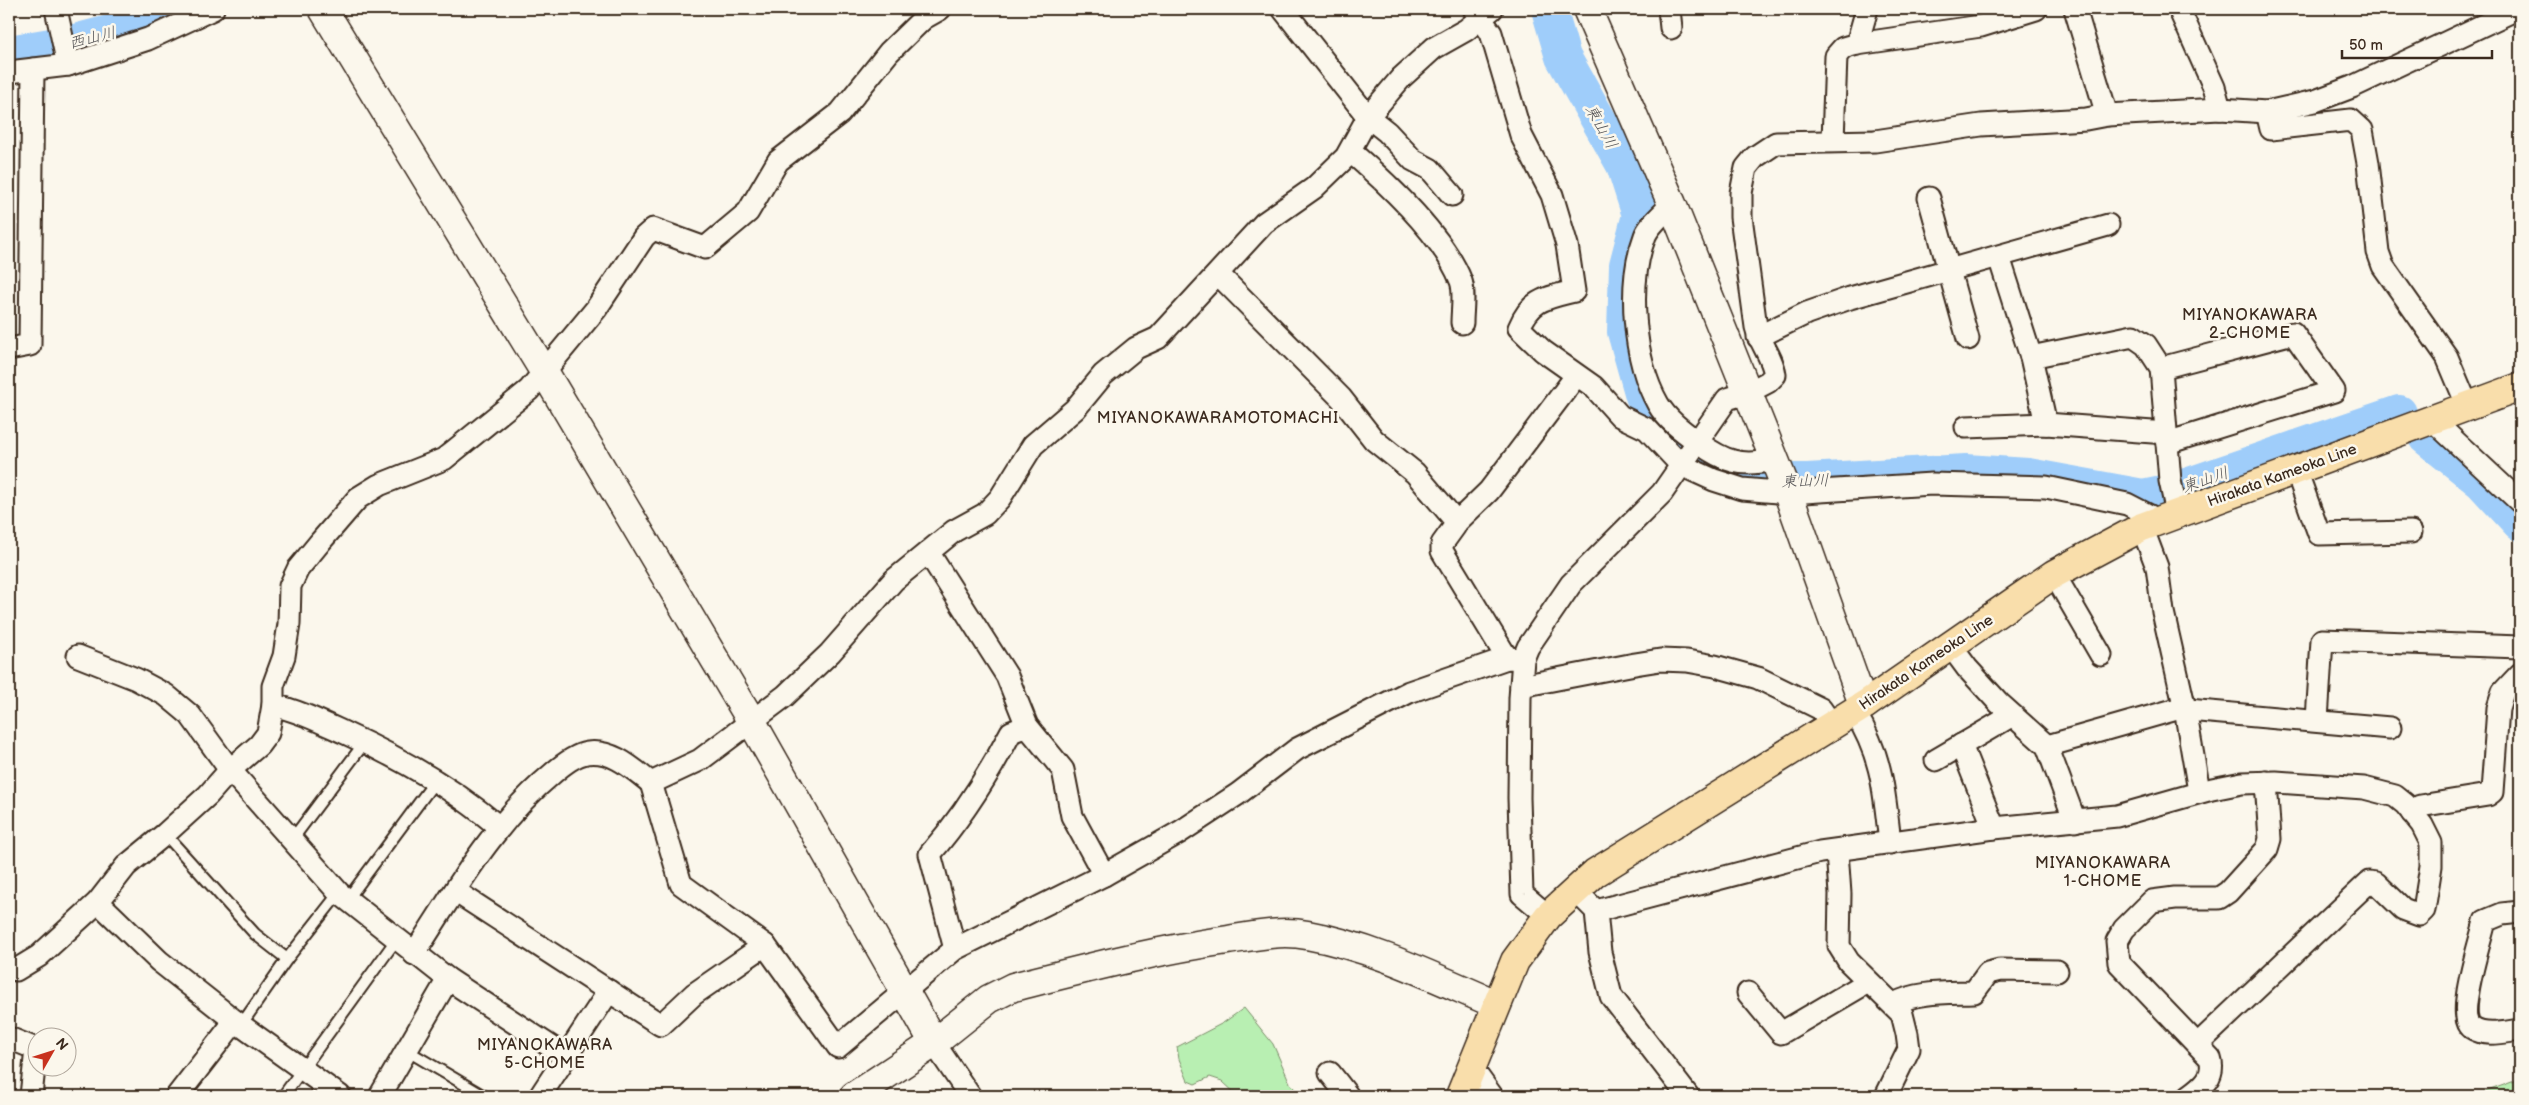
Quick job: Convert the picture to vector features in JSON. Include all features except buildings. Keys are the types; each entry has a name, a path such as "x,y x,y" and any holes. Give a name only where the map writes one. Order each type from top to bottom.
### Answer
{"main road":[{"name":"Hirakata Kameoka Line","path":"1460,1096 1515,961 1548,916 1595,873 1850,713 2054,574 2164,508 2296,470 2520,387"}],"street":[{"path":"56,9 67,60"},
{"path":"9,72 33,69 148,39 213,9"},
{"path":"323,9 545,372 752,722 904,992 970,1096"},
{"path":"11,975 39,956 98,902 126,866 208,795 230,770 259,745 268,733 273,705 273,686 284,656 289,624 290,586 304,562 358,498 380,485 444,459 529,390 596,309 644,237 653,229 705,248 748,212 778,161 840,113 889,52 924,18 940,9"},
{"path":"1282,9 1368,117 1387,132 1413,160 1430,169 1452,195"},
{"path":"1586,9 1672,204 1780,474 1859,694 1850,713"},
{"path":"1857,44 1867,9"},
{"path":"1833,141 1836,56 1843,48 1979,17 2036,9"},
{"path":"2074,9 2107,115"},
{"path":"2179,9 2214,87 2220,109"},
{"path":"651,782 700,760 785,696 830,652 894,580 954,530 985,514 1000,498 1033,445 1075,409 1103,375 1136,348 1158,338 1219,275 1264,223 1314,188 1350,150 1368,117 1401,78 1434,48 1466,30 1482,11 1501,61 1521,136 1552,195 1567,245 1574,291 1535,303 1525,313 1519,328 1543,352 1594,387 1620,416 1646,428 1690,453 1734,462 1760,463 1780,474"},
{"path":"414,954 499,827 531,791 563,764 587,753 610,755 651,782 681,884 764,945 838,1047 955,948 1104,875 1180,832 1238,794 1297,749 1409,692 1515,658 1571,584 1662,492 1727,399 1747,393 1768,382 1775,375 1774,364 1758,337 1741,217 1742,178 1746,168 1755,157 1776,143 1875,142 1981,125 2086,119 2107,115 2220,109 2267,112 2315,100 2352,87 2506,11"},
{"path":"9,349 30,345 33,69"},
{"path":"2267,112 2271,129 2351,120 2362,130 2368,163 2378,252 2383,266 2447,357 2468,407"},
{"path":"1350,150 1375,173 1445,250 1462,283 1462,323"},
{"path":"1929,198 1968,339"},
{"path":"1672,204 1645,234 1638,268 1635,327 1647,378 1658,404 1680,430 1690,453 1714,480 1742,488 1780,474 1932,484 2046,487 2127,504 2164,508"},
{"path":"1758,337 1807,313 1850,298 1949,268 2108,225"},
{"path":"1999,256 2031,357 2046,424"},
{"path":"1219,275 1341,398 1374,440 1415,473 1456,523"},
{"path":"1966,427 2046,424 2166,438 2334,390 2294,333 2161,368"},
{"path":"2031,357 2133,336 2146,344 2161,368 2166,438 2164,508 2157,567 2163,612 2185,709 2199,792"},
{"path":"1548,916 1522,894 1518,798 1521,686 1515,658 1442,551 1442,544 1456,523 1488,491 1576,376"},
{"path":"2436,418 2441,428 2520,502"},
{"path":"2296,470 2319,534 2411,532"},
{"path":"928,552 1007,676 1027,726 1063,770 1072,816 1104,875"},
{"path":"2054,574 2102,655"},
{"path":"2317,720 2322,640 2520,648"},
{"path":"1950,645 1967,668 2012,716 2034,732 2047,746 2075,821"},
{"path":"78,656 136,679 166,695 190,715 230,770 291,841 343,897 448,979 565,1056"},
{"path":"1521,686 1660,660 1687,661 1737,671 1773,684 1821,709 1850,713 1874,747 1885,794 1890,843"},
{"path":"2412,813 2420,806 2488,795 2492,792 2498,708 2504,692 2520,674"},
{"path":"273,705 297,711 365,742 436,780 466,799 499,827"},
{"path":"2047,746 2177,708 2390,728"},
{"path":"1936,760 2012,716"},
{"path":"955,948 930,854 958,823 1011,732 1027,726"},
{"path":"1961,746 1994,828"},
{"path":"2197,1094 2211,1076 2214,1068 2210,1058 2119,963 2116,940 2124,928 2152,901 2175,898 2219,898 2228,892 2267,849 2270,839 2266,782"},
{"path":"1596,911 1820,852 1994,828 2117,816 2199,792 2242,783 2307,782 2385,792 2395,796 2412,813 2431,843 2431,866 2424,910 2419,915 2403,910 2376,883 2369,882 2198,1044"},
{"path":"1837,851 1840,894 1839,946 1849,962 1868,982 1894,1004 1902,1014 1909,1049 1886,1096"},
{"path":"1575,890 1596,911 1602,968 1611,996 1688,1096"},
{"path":"455,891 662,1025 694,994 764,945"},
{"path":"98,902 159,961 238,1023 340,1096"},
{"path":"2520,912 2502,914 2486,921 2466,1002 2466,1019 2470,1027 2486,1033 2520,1030"},
{"path":"854,1096 934,1042 989,999 1013,987 1193,945 1266,934 1306,934 1351,946 1410,967 1496,1004"},
{"path":"1894,1004 1904,999 1925,994 1974,992 1988,972 2057,971"},
{"path":"380,1096 448,979"},
{"path":"1748,993 1781,1033 1868,982"},
{"path":"540,1096 609,991"},
{"path":"183,1094 238,1023"},
{"path":"9,1038 36,1050 31,1096"},
{"path":"1471,1067 1492,1096"},
{"path":"1330,1073 1348,1096"}],"lane":[{"path":"291,841 365,742"},
{"path":"238,1023 287,959 343,897 436,780"},
{"path":"165,834 256,934 287,959"},
{"path":"283,1096 304,1070 396,940"},
{"path":"406,1050 484,1096"}],"green space":[{"path":"1244,1008 1273,1044 1290,1083 1300,1096 1238,1096 1222,1081 1210,1077 1195,1084 1188,1081 1179,1059 1177,1047 1223,1023"},
{"path":"2520,1079 2520,1096 2474,1096"}],"waterway":[{"name":"西山川","path":"9,53 75,42 144,24 171,9"},
{"name":"東山川","path":"1549,9 1563,57 1624,165 1640,215 1627,265 1625,332 1643,396 1670,437 1701,463 1740,481 1807,481 1966,472 2028,476 2143,497 2172,491 2399,413"},
{"name":"東山川","path":"2426,437 2482,482 2520,523"}],"district":[{"name":"MIYANOKAWARA 2-CHOME","path":"2250,323"},
{"name":"MIYANOKAWARAMOTOMACHI","path":"1218,417"},
{"name":"MIYANOKAWARA 1-CHOME","path":"2103,871"},
{"name":"MIYANOKAWARA 5-CHOME","path":"545,1053"}]}
